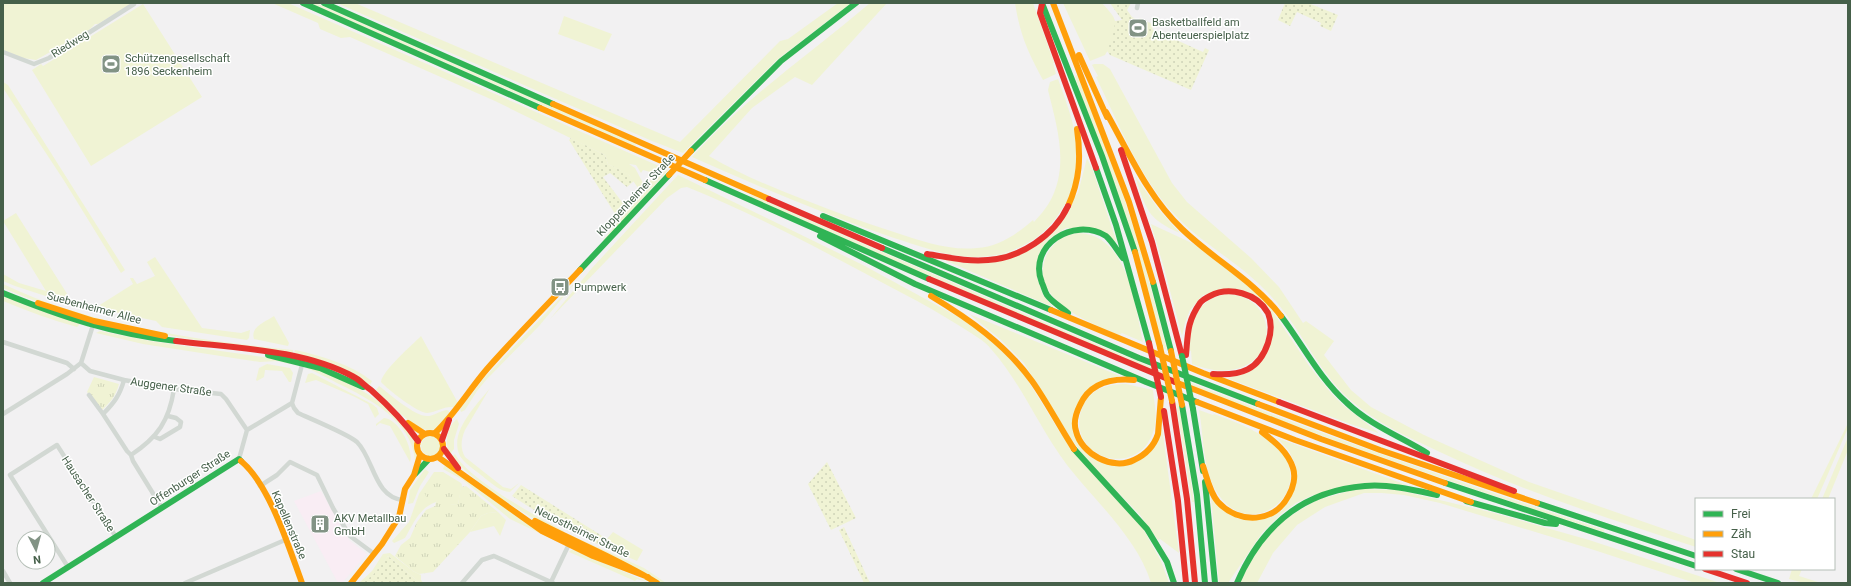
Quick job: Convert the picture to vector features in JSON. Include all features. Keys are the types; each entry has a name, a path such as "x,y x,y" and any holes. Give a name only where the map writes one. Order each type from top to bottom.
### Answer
{"main road":[{"path":"303,3 1068,340 1213,398 1453,486 1695,566"},
{"path":"324,3 1073,330 1212,387 1380,450 1695,556"},
{"name":"Kloppenheimer Straße","path":"435,433 449,420 474,384 691,151 781,61 856,3"},
{"path":"1042,3 1072,78 1120,207 1147,294 1172,401 1187,499 1195,583"},
{"path":"1042,3 1040,13 1070,101 1102,183 1131,272 1150,343 1161,397 1177,493 1186,583"},
{"path":"1053,3 1060,22 1084,73 1138,173 1170,217 1189,235 1235,270 1265,296 1284,320 1312,365 1339,396 1377,426 1418,447 1436,459"},
{"path":"1084,73 1141,240 1171,351 1182,405 1198,502 1205,583"},
{"path":"913,251 968,261 990,260 1022,251 1045,236 1068,209 1080,177 1082,151 1070,101"},
{"path":"1106,112 1132,181 1152,242 1184,357 1203,466 1215,583"},
{"path":"791,208 815,213 913,251 1085,325 1204,373 1303,411 1436,459 1543,501 1565,513"},
{"path":"805,225 828,241 914,284 1146,382 1246,422 1471,502 1545,523 1572,526"},
{"path":"1085,325 1054,304 1041,286 1038,271 1040,260 1043,251 1049,242 1062,232 1070,229 1084,228 1097,231 1113,243 1131,272"},
{"path":"914,284 925,293 974,323 995,339 1018,362 1034,383 1074,449 1133,510 1152,534 1161,551 1174,583"},
{"name":"Suebenheimer Allee","path":"3,289 94,323"},
{"path":"1184,357 1187,324 1192,312 1204,298 1220,291 1233,290 1245,293 1257,300 1269,318 1271,331 1269,346 1262,359 1253,367 1236,374 1204,373"},
{"name":"Suebenheimer Allee","path":"3,293 58,315 152,338 280,353 324,364 355,378 386,403 405,422 418,441"},
{"path":"1146,382 1126,379 1111,380 1096,386 1086,394 1078,405 1075,424 1079,440 1088,452 1100,460 1115,464 1130,462 1142,456 1152,446 1158,434 1161,397"},
{"name":"Kloppenheimer Straße","path":"442,440 449,420"},
{"name":"Suebenheimer Allee","path":"405,422 425,434"},
{"path":"1203,466 1214,495 1223,507 1231,513 1246,518 1258,518 1270,515 1281,508 1289,498 1294,486 1292,461 1280,444 1246,422"},
{"path":"351,583 373,553 382,544 386,535 399,517 405,490 414,475 429,460 438,457 444,449 442,440 435,433 425,434 418,441 417,448 420,455 429,460"},
{"name":"Neuostheimer Straße","path":"444,449 465,474"},
{"path":"414,475 420,455"},
{"name":"Neuostheimer Straße","path":"438,457 465,474 542,531 569,542 609,563 648,577 657,583"},
{"name":"Kapellenstraße","path":"239,459 246,463 269,502 302,583"},
{"name":"Offenburger Straße","path":"43,583 239,459"},
{"path":"1237,583 1251,552 1271,527 1296,508 1326,493 1356,486 1388,487 1471,502"},
{"path":"1708,570 1747,583"},
{"path":"1739,570 1778,583"}],"street":[{"name":"Riedweg","path":"3,52 34,64 49,58 134,4"},
{"path":"3,414 81,363 94,323"},
{"path":"3,342 68,363 74,369"},
{"path":"304,360 292,402 294,408 298,413 356,441 383,489 396,499 403,500"},
{"name":"Auggener Straße","path":"81,363 90,371 124,380 174,389 221,394 247,430"},
{"path":"103,414 115,402 124,380"},
{"path":"131,455 144,447 155,437 168,416 174,389"},
{"path":"89,395 131,455 133,461 162,508"},
{"path":"247,430 292,402"},
{"path":"155,437 160,439 180,427 181,422 176,418 168,416"},
{"name":"Offenburger Straße","path":"239,459 247,430"},
{"name":"Hausacher Straße","path":"68,567 10,475 57,445 116,537"},
{"path":"260,486 277,475 290,462 317,475 333,508 350,536 373,553"},
{"path":"186,583 285,540"},
{"path":"462,583 482,560 494,556 552,582 569,542"},
{"path":"3,572 10,583"}],"shaded area":[{"path":"321,491 349,540 367,554 342,583 338,583 294,501"}],"green space":[{"path":"3,3 132,3 98,24 95,24 88,31 36,60 23,58 3,50"},
{"path":"272,3 288,3 668,170 605,241 603,240 647,188 654,173 643,170 641,173 636,165 629,164 635,168 643,183 638,193 634,193 638,188 629,175 608,164 605,155 495,101 350,37 341,38 320,29 318,23"},
{"path":"310,3 316,3 636,144 635,146"},
{"path":"337,3 355,3 680,142 780,41 788,39 838,3 851,3 778,59 683,153 652,141"},
{"path":"870,3 887,3 812,85 795,77 752,108 709,156 732,169 768,185 839,213 885,229 946,247 967,249 985,247 1007,239 1033,220 1034,222 1044,211 1055,189 1059,175 1060,147 1048,90 1050,82 1058,79 1070,113 1077,147 1075,181 1068,198 1051,225 1033,240 1011,251 987,256 965,257 944,253 924,248 843,220 692,157 734,115 778,77"},
{"path":"1015,3 1033,3 1054,63 1056,74 1043,80 1025,43 1019,25"},
{"path":"1063,3 1102,3 1110,12 1115,21 1115,30 1111,44 1105,55 1090,61"},
{"path":"1110,3 1131,3 1127,10 1132,17 1138,20 1140,18 1154,25 1152,29 1203,52 1205,48 1209,50 1191,90 1110,55 1107,51 1114,31 1115,21 1122,20"},
{"path":"1285,3 1308,3 1338,15 1331,31 1320,26 1321,23 1297,12 1290,26 1278,20"},
{"path":"143,4 202,97 91,166 32,70 41,64 43,66"},
{"path":"564,16 612,34 604,51 558,34"},
{"path":"1103,64 1110,69 1172,183 1187,202 1251,258 1279,287 1303,323 1306,321 1334,341 1324,355 1351,390 1371,407 1424,435 1529,482 1695,540 1695,547 1568,504 1504,480 1406,436 1359,408 1326,373 1287,315 1264,289 1243,270 1188,228 1165,203 1142,170 1132,152 1096,77 1098,76 1092,65"},
{"path":"1078,75 1122,192 1142,254 1167,350 1164,349 1075,76"},
{"path":"3,82 8,85 125,270 121,273 63,179 3,88"},
{"path":"571,138 605,155 608,164 628,174 634,181 627,187 610,173 603,177 625,206 617,217 569,140"},
{"path":"1087,158 1093,171 1117,243 1105,233 1066,228 1049,239 1039,254 1037,278 1043,295 1053,307 942,259 966,263 1038,245 1078,193"},
{"path":"678,175 863,265 964,320 982,332 1022,371 1059,431 1142,527 1161,561 1169,583 1151,583 1145,567 1126,536 1067,465 1012,377 991,349 978,337 916,300 795,236 714,198 687,187 681,188 667,198 550,319 592,268"},
{"path":"1135,176 1159,210 1180,233 1161,223 1149,212"},
{"path":"752,195 922,270 1209,390 1356,445 1604,530 1604,532 1297,427 1196,388 972,294 750,197"},
{"path":"16,213 73,305 3,281 3,274 19,283 46,291 3,221"},
{"path":"1151,224 1194,244 1245,281 1271,309 1310,367 1331,393 1343,405 1379,433 1353,425 1227,378 1255,368 1273,327 1252,294 1239,289 1203,295 1190,310 1182,336"},
{"path":"1079,233 1095,237 1109,246 1119,259 1132,292 1143,342 1122,333 1119,335 1096,325 1070,311 1050,292 1044,281 1044,261 1052,247 1062,238"},
{"path":"155,257 202,328 241,333 250,330 249,338 247,340 162,327 156,321 95,308 133,284 130,278 133,278 137,284 155,276 147,262"},
{"path":"580,277 539,326 487,379 477,391 465,410 461,412 460,409 484,378"},
{"path":"3,284 72,311 108,321 182,336 293,350 293,353 182,338 109,323 38,302 3,288"},
{"path":"3,294 80,324 77,327 3,301"},
{"path":"1227,294 1244,298 1256,306 1264,318 1267,331 1264,344 1258,356 1246,365 1229,370 1215,370 1192,364 1191,351 1189,350 1192,330 1197,314 1201,307 1208,301"},
{"path":"969,314 1120,376 1096,383 1072,419 1093,459 1136,462 1162,427 1179,553 1160,539 1158,540 1140,515 1087,460 1072,440 1024,363 1000,339"},
{"path":"274,316 289,343 288,346 254,339 253,335 256,328"},
{"path":"100,331 150,341 291,361 290,364 277,361 260,362 143,344 96,333"},
{"path":"421,336 458,403 454,407 447,407 434,412 423,412 389,390 381,382 386,371"},
{"path":"295,350 345,365 372,381 370,385 324,362 294,353"},
{"path":"267,364 290,368 293,373 291,382 289,382 282,371 265,370 264,377 257,381 259,368"},
{"path":"311,366 350,384 374,398 396,416 413,438 416,453 415,460 412,446 406,433 387,412 363,396 306,368"},
{"path":"312,373 372,404 377,408 379,414 375,418 368,404 316,380 305,383 308,374"},
{"path":"94,377 119,384 113,398 102,410 87,392"},
{"path":"1126,384 1153,390 1156,412 1155,425 1148,443 1136,454 1121,459 1106,457 1093,450 1083,439 1079,424 1083,406 1091,395 1101,388"},
{"path":"379,386 403,405 424,416 433,415 447,410 450,414 437,428 431,430 424,429 409,421 394,408 376,390"},
{"path":"490,388 465,430 462,441 462,450 465,457 503,487 511,489 519,483 510,492 506,492 495,486 467,464 460,456 457,447 461,428 466,419"},
{"path":"1176,403 1179,404 1194,502 1192,502"},
{"path":"1199,410 1213,415 1214,414 1248,428 1264,437 1278,448 1288,464 1290,480 1285,495 1275,506 1262,513 1247,514 1232,508 1218,494 1213,485 1206,464"},
{"path":"384,418 395,423 400,429 410,450 410,462 390,426 380,423 376,426 376,424"},
{"path":"457,419 459,424 454,440 454,449 450,454 447,445 448,435 451,426"},
{"path":"1848,423 1848,428 1817,498 1811,498"},
{"path":"427,436 435,436 441,442 441,450 435,456 427,456 421,450 421,442"},
{"path":"1848,437 1848,450 1828,498 1822,498"},
{"path":"1277,438 1407,485 1313,495 1296,503 1281,514 1262,533 1228,583 1219,583 1211,497 1238,519 1282,511 1296,466 1289,451"},
{"path":"455,454 462,464 488,486 537,517 564,531 562,534 519,510 489,490 452,457"},
{"path":"827,462 856,518 831,530 808,484"},
{"path":"445,465 558,542 510,519 463,480 443,469"},
{"path":"425,469 429,472 420,486 413,503 408,504 410,490"},
{"path":"434,472 443,472 461,483 462,485 458,504 441,506 438,498 436,502 421,512 405,538 394,543 392,541 409,522 419,494"},
{"path":"448,481 455,484 456,497 453,501 441,501 441,505 458,504 461,487 466,486 498,512 488,513 481,516 470,532 433,572 419,574 395,556 401,545 410,538 417,522 426,510 435,506 437,498 428,501 424,492 433,484"},
{"path":"521,485 607,539 601,546 542,515 512,496"},
{"path":"1357,489 1398,490 1494,513 1589,540 1720,583 1695,583 1591,549 1440,503 1404,495 1364,493 1325,507 1297,525 1273,553 1257,583 1240,583 1254,553 1282,521 1317,500"},
{"path":"498,512 506,520 500,536 494,526 470,532 481,516 488,513"},
{"path":"844,527 870,583 864,583 839,530"},
{"path":"613,532 643,550 637,561 605,547 607,539"},
{"path":"566,533 644,568 666,583 661,583 645,573 565,536"},
{"path":"571,550 650,583 637,579 635,581 569,552"},
{"path":"390,553 413,571 421,575 421,580 423,583 420,583 388,556 372,577 359,583 372,571 383,554"},
{"path":"388,556 420,583 362,583 373,575"},
{"path":"1792,570 1802,570 1799,576 1821,583 1804,583 1789,579"}],"traffic: fast":[{"path":"303,3 540,108"},
{"path":"324,3 553,104"},
{"path":"691,151 781,61 856,3"},
{"path":"1042,3 1102,156 1135,252"},
{"path":"1096,168 1116,225 1149,343"},
{"path":"580,270 669,175"},
{"path":"705,180 929,279"},
{"path":"823,216 1051,310"},
{"path":"1068,313 1049,298 1042,283 1039,270 1041,257 1047,247 1056,238 1067,232 1080,230 1093,231 1106,236 1123,258"},
{"path":"820,236 915,284 1146,382 1197,402"},
{"path":"882,248 1139,358 1258,404"},
{"path":"1153,282 1171,351"},
{"path":"3,293 46,310 109,329 176,341"},
{"path":"1281,316 1328,383 1347,403 1366,418 1427,453"},
{"path":"268,355 320,368 363,387"},
{"path":"1182,356 1193,409"},
{"path":"1182,405 1197,495 1205,583"},
{"path":"1193,409 1203,471"},
{"path":"1074,449 1147,529 1167,562 1174,583"},
{"path":"43,583 239,459 241,461"},
{"path":"415,474 429,459"},
{"path":"1205,482 1215,583"},
{"path":"1445,483 1695,566"},
{"path":"1237,583 1258,545 1271,529 1286,515 1303,504 1322,495 1342,489 1365,486 1401,488 1437,495"},
{"path":"1466,501 1545,523 1556,524"},
{"path":"1537,503 1695,556"},
{"path":"1739,570 1778,583"}],"traffic: slow":[{"path":"1053,3 1129,202 1153,282"},
{"path":"1079,55 1107,117"},
{"path":"553,104 769,199"},
{"path":"540,108 705,180"},
{"path":"1106,112 1149,189 1170,216 1194,240 1246,281 1270,303 1281,316"},
{"path":"1068,206 1077,178 1079,159 1077,129"},
{"path":"669,175 691,151"},
{"path":"1135,252 1160,347"},
{"path":"435,433 449,418 487,369 521,331 580,270"},
{"path":"931,296 973,323 1010,355 1032,381 1074,449"},
{"path":"38,303 94,321 165,336"},
{"path":"1051,310 1203,373 1279,402"},
{"path":"1160,347 1172,401"},
{"path":"1171,351 1182,405"},
{"path":"1134,380 1109,381 1095,387 1084,398 1075,418 1075,424 1079,439 1084,447 1091,453 1108,462 1126,463 1138,458 1149,450 1158,434 1161,397"},
{"path":"1175,382 1321,439 1445,483"},
{"path":"1197,402 1295,440 1471,502"},
{"path":"1258,404 1380,450 1537,503"},
{"path":"408,423 425,434"},
{"path":"1203,466 1209,485 1218,502 1236,515 1256,518 1266,516 1275,511 1283,504 1290,492 1294,482 1294,471 1291,462 1284,452 1262,432"},
{"path":"430,433 439,437 443,446 439,455 430,459 421,455 417,446 421,437 430,433"},
{"path":"351,583 382,544 399,517 405,489 414,475 420,455"},
{"path":"438,457 542,531 593,556 648,577"},
{"path":"241,461 261,485 270,501 285,535 302,583"},
{"path":"535,521 627,566 657,583"}],"traffic: jam":[{"path":"1042,4 1040,13 1096,168"},
{"path":"1121,150 1152,242 1182,356"},
{"path":"769,199 882,248"},
{"path":"927,254 972,260 988,260 1012,255 1035,244 1045,236 1062,217 1068,206"},
{"path":"929,279 1175,382"},
{"path":"1186,355 1190,322 1203,300 1217,293 1226,292 1242,293 1257,300 1268,313 1271,328 1268,343 1260,360 1248,369 1240,372 1232,374 1213,374"},
{"path":"176,341 267,351 290,355 334,368 356,378 371,390 396,414 418,441"},
{"path":"1149,343 1161,397"},
{"path":"1172,401 1187,499 1195,583"},
{"path":"1279,402 1514,491"},
{"path":"1164,411 1178,501 1186,583"},
{"path":"442,440 449,420"},
{"path":"444,449 458,468"},
{"path":"1708,570 1747,583"}],"place":[{"name":"Basketballfeld am Abenteuerspielplatz","path":"1138,28"},
{"name":"Schützengesellschaft 1896 Seckenheim","path":"111,64"},
{"name":"Pumpwerk","path":"560,287"},
{"name":"AKV Metallbau GmbH","path":"320,524"}]}
